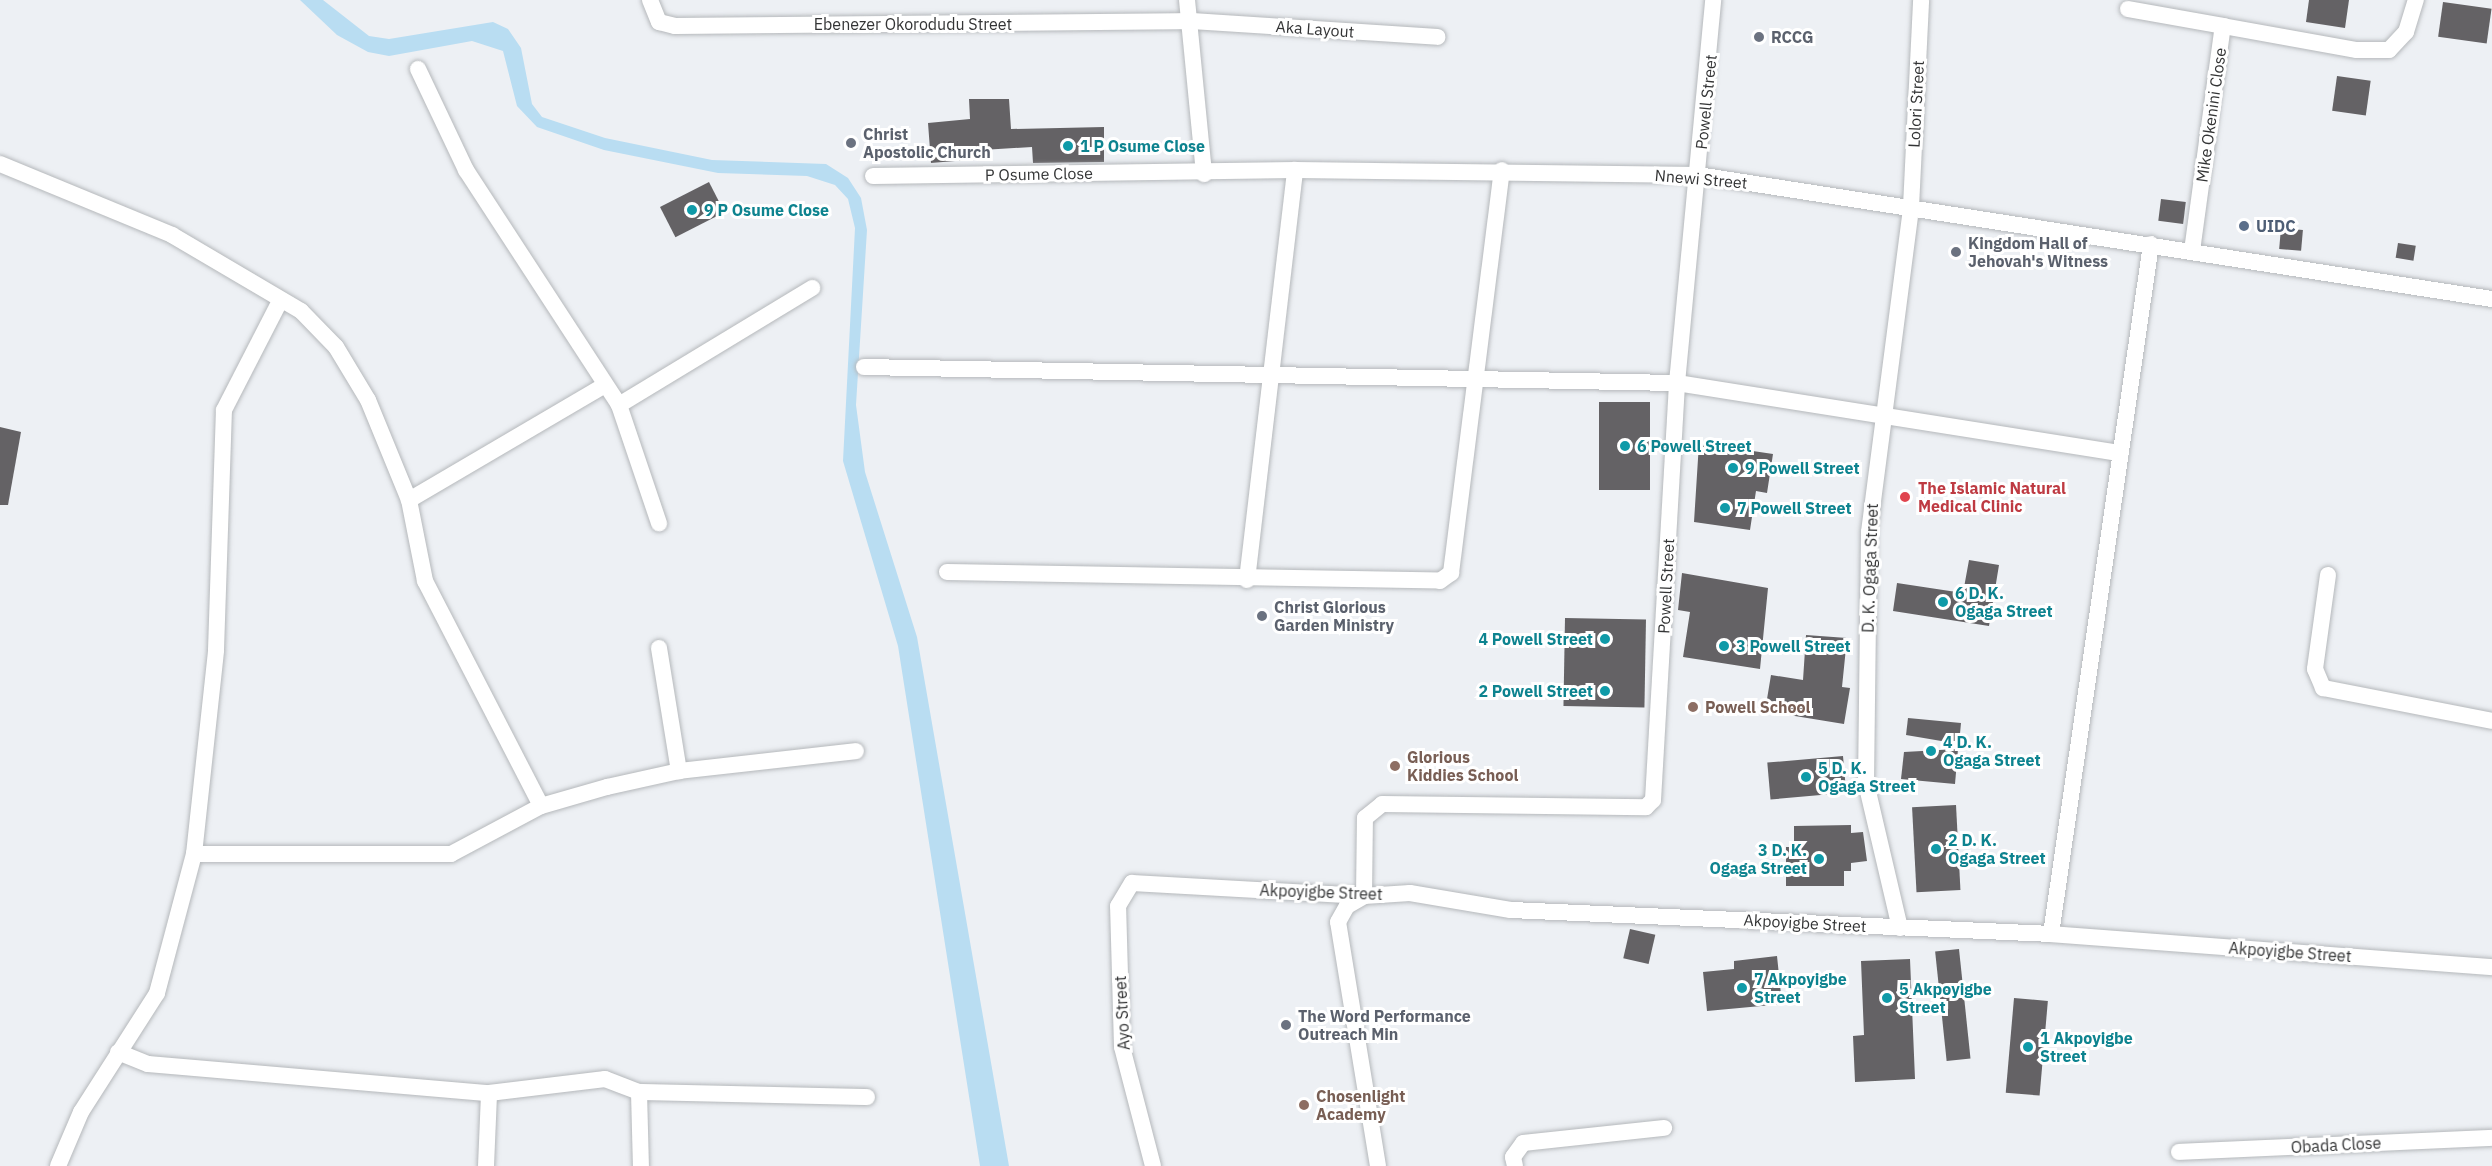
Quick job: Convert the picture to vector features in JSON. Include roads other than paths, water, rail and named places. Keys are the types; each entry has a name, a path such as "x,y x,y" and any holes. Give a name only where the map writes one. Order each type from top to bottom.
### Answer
{"street":[{"name":"Ebenezer Okorodudu Street","path":"650,0 659,22 675,26 1192,21"},
{"path":"1187,0 1192,21 1204,174"},
{"name":"Powell Street","path":"1364,896 1365,818 1382,804 1646,807 1653,800 1677,382 1713,0"},
{"name":"Lolori Street","path":"1911,207 1922,0"},
{"name":"Mike Okenini Close","path":"2192,250 2223,26 2357,50 2389,50 2406,32 2416,0"},
{"path":"2128,9 2223,26"},
{"name":"Aka Layout","path":"1192,21 1437,37"},
{"path":"418,69 466,170 603,386 619,405 659,523"},
{"path":"0,164 172,236 280,301 301,311 336,348 368,400 409,500 425,581 541,807"},
{"path":"1247,580 1295,170"},
{"name":"Nnewi Street","path":"1204,174 1295,170 1502,170 1698,175 2192,250 2492,299"},
{"path":"947,572 1247,580 1440,580 1451,573 1502,170"},
{"name":"P Osume Close","path":"873,176 1204,174"},
{"name":"D. K. Ogaga Street","path":"1900,928 1866,783 1869,532 1880,415 1911,207"},
{"path":"2051,934 2151,244"},
{"path":"619,405 812,288"},
{"path":"58,1166 81,1112 117,1052 157,993 194,854 216,650 224,410 280,301"},
{"path":"864,367 1273,370 1476,382 1677,382 2121,453"},
{"path":"409,500 603,386"},
{"path":"2328,575 2315,669 2323,688 2492,721"},
{"path":"659,648 679,771"},
{"path":"194,854 431,857 451,854 541,807 679,771 856,751"},
{"name":"Akpoyigbe Street","path":"1122,892 1132,883 1364,896 1410,893 1510,910 2051,934 2492,967"},
{"name":"Ayo Street","path":"1122,892 1122,1047 1153,1166"},
{"path":"1364,896 1347,906 1338,922 1378,1166"},
{"path":"117,1052 148,1064 489,1093 605,1079 639,1092 867,1097"},
{"path":"639,1092 641,1166"},
{"path":"486,1166 489,1093"},
{"path":"1515,1166 1513,1157 1523,1143 1664,1128"},
{"name":"Obada Close","path":"2179,1152 2492,1138"}],"water":[{"path":"300,0 323,0 369,36 389,39 493,22 508,29 521,48 532,104 542,117 605,138 712,160 826,164 848,178 861,198 867,230 856,405 865,472 917,637 1009,1166 980,1166 898,646 843,461 855,228 848,199 835,185 807,176 718,173 604,150 537,127 517,106 503,51 472,41 389,56 368,52 337,35"}],"place":[{"name":"RCCG","path":"1759,37"},
{"name":"Christ Apostolic Church","path":"851,143"},
{"name":"1 P Osume Close","path":"1068,146"},
{"name":"9 P Osume Close","path":"692,210"},
{"name":"UIDC","path":"2244,226"},
{"name":"Kingdom Hall of Jehovah's Witness","path":"1956,252"},
{"name":"6 Powell Street","path":"1625,446"},
{"name":"9 Powell Street","path":"1733,468"},
{"name":"The Islamic Natural Medical Clinic","path":"1905,497"},
{"name":"7 Powell Street","path":"1725,508"},
{"name":"6 D. K. Ogaga Street","path":"1943,602"},
{"name":"Christ Glorious Garden Ministry","path":"1262,616"},
{"name":"4 Powell Street","path":"1605,639"},
{"name":"3 Powell Street","path":"1724,646"},
{"name":"2 Powell Street","path":"1605,691"},
{"name":"Powell School","path":"1693,707"},
{"name":"4 D. K. Ogaga Street","path":"1931,751"},
{"name":"Glorious Kiddies School","path":"1395,766"},
{"name":"5 D. K. Ogaga Street","path":"1806,777"},
{"name":"2 D. K. Ogaga Street","path":"1936,849"},
{"name":"3 D. K. Ogaga Street","path":"1819,859"},
{"name":"7 Akpoyigbe Street","path":"1742,988"},
{"name":"5 Akpoyigbe Street","path":"1887,998"},
{"name":"The Word Performance Outreach Min","path":"1286,1025"},
{"name":"1 Akpoyigbe Street","path":"2028,1047"},
{"name":"Chosenlight Academy","path":"1304,1105"}]}
